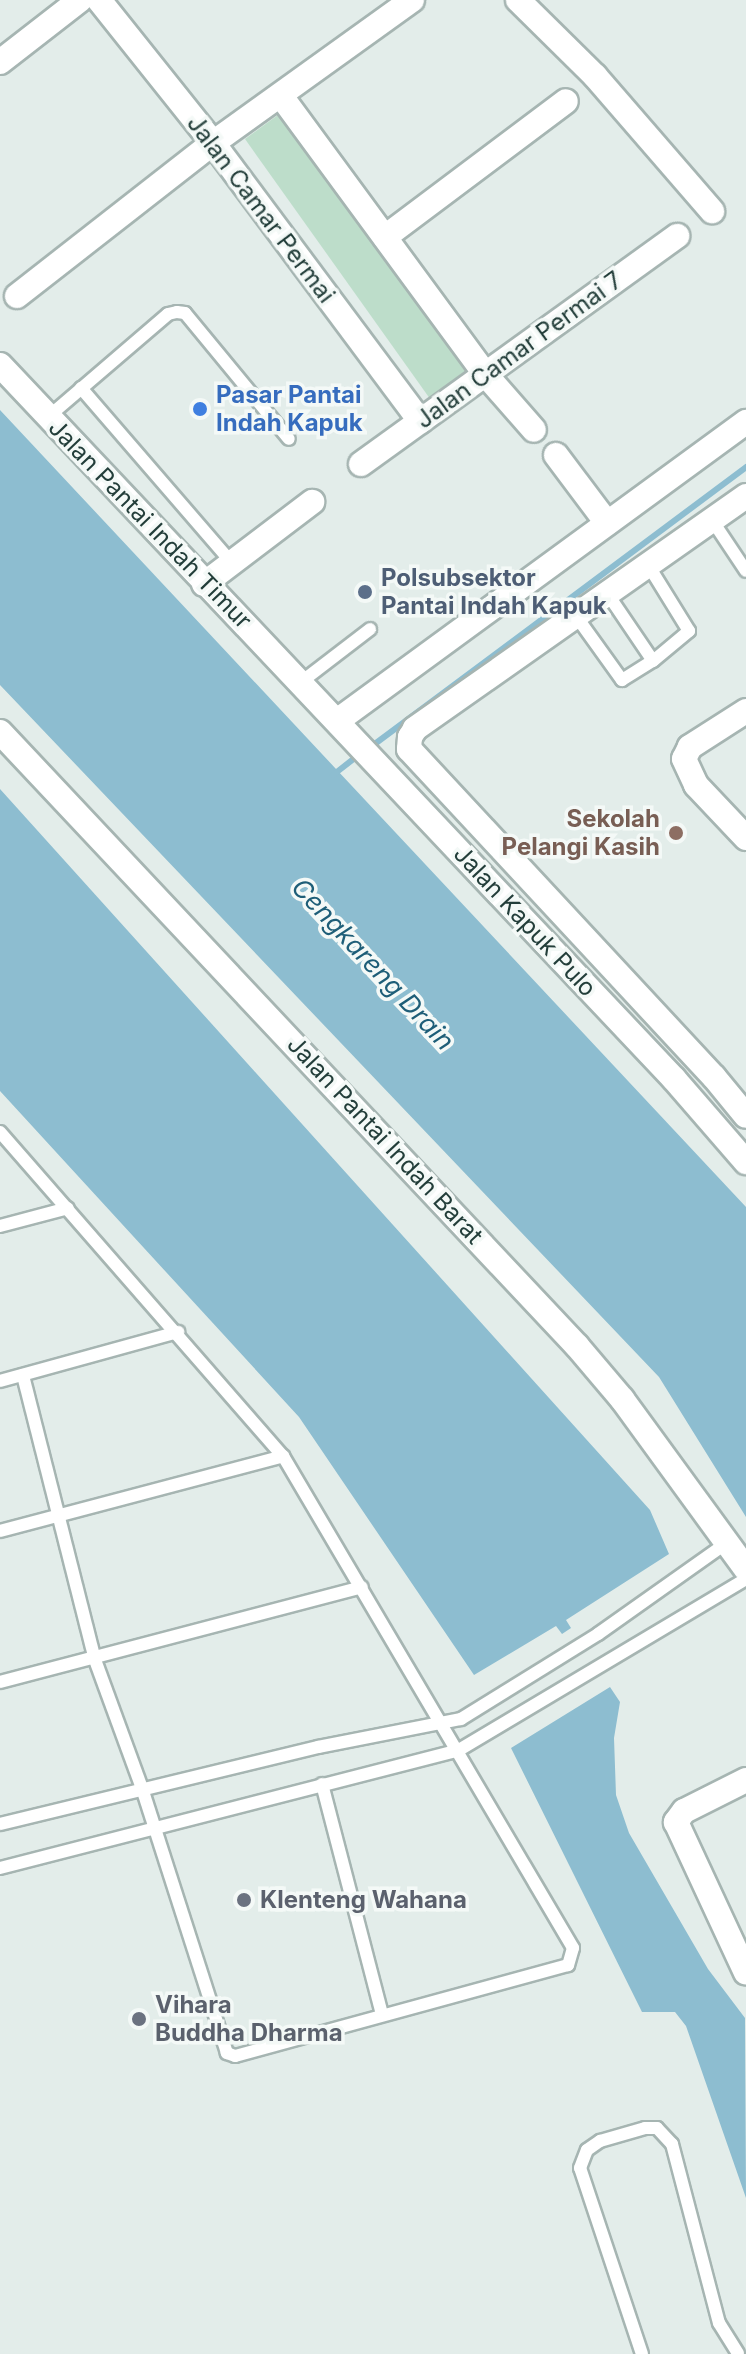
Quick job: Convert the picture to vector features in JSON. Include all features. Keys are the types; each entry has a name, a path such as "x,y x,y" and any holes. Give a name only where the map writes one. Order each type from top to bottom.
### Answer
{"street":[{"path":"0,62 80,0"},
{"name":"Jalan Camar Permai","path":"99,0 213,143 420,421"},
{"path":"17,296 213,143 412,0"},
{"path":"518,0 595,76 712,211"},
{"path":"281,96 485,374 534,430"},
{"path":"385,237 566,101"},
{"name":"Jalan Camar Permai 7","path":"361,464 677,236"},
{"name":"Jalan Pantai Indah Timur","path":"0,365 204,584 301,682"},
{"path":"337,721 746,422"},
{"path":"556,455 607,523"},
{"path":"746,496 415,729 410,737 409,749 714,1077 746,1116"},
{"path":"204,584 312,502"},
{"name":"Jalan Kapuk Pulo","path":"301,682 674,1079 746,1162"},
{"path":"746,711 690,747 684,759 696,785 746,838"},
{"name":"Jalan Pantai Indah Barat","path":"0,732 567,1335 622,1399 746,1569"},
{"path":"746,1780 684,1811 676,1822 746,1973"}],"lane":[{"path":"48,417 168,314 185,313 289,439"},
{"path":"81,388 232,563"},
{"path":"712,520 746,571"},
{"path":"576,616 622,680 653,661 689,631 648,565"},
{"path":"607,593 653,661"},
{"path":"301,682 370,629"},
{"path":"0,1132 178,1332 283,1456 573,1948 568,1965 230,2056 143,1791 95,1660 23,1375"},
{"path":"0,1226 68,1208"},
{"path":"0,1381 178,1332"},
{"path":"0,1531 283,1456"},
{"path":"0,1824 318,1747 461,1719 665,1588 728,1542"},
{"path":"0,1868 459,1750 746,1579"},
{"path":"0,1682 95,1660 362,1587"},
{"path":"322,1784 382,2014"},
{"path":"642,2354 580,2168 587,2150 600,2141 645,2128 657,2128 672,2144 719,2323 738,2354"}],"green space":[{"path":"297,101 486,366 433,403 245,139"}],"water":[{"name":"Cengkareng Drain","path":"0,410 746,1207 746,1517 659,1377 0,685"},
{"path":"0,789 650,1510 669,1554 566,1620 571,1628 562,1634 556,1626 474,1675 299,1417 0,1091"},
{"path":"610,1687 620,1702 614,1738 616,1795 629,1833 708,1969 745,2018 746,2198 686,2026 675,2012 642,2012 511,1748"}],"waterway":[{"path":"368,749 746,467"},
{"path":"333,775 359,755"}],"place":[{"name":"Pasar Pantai Indah Kapuk","path":"200,409"},
{"name":"Polsubsektor Pantai Indah Kapuk","path":"365,592"},
{"name":"Sekolah Pelangi Kasih","path":"676,833"},
{"name":"Klenteng Wahana","path":"244,1900"},
{"name":"Vihara Buddha Dharma","path":"139,2019"}]}
